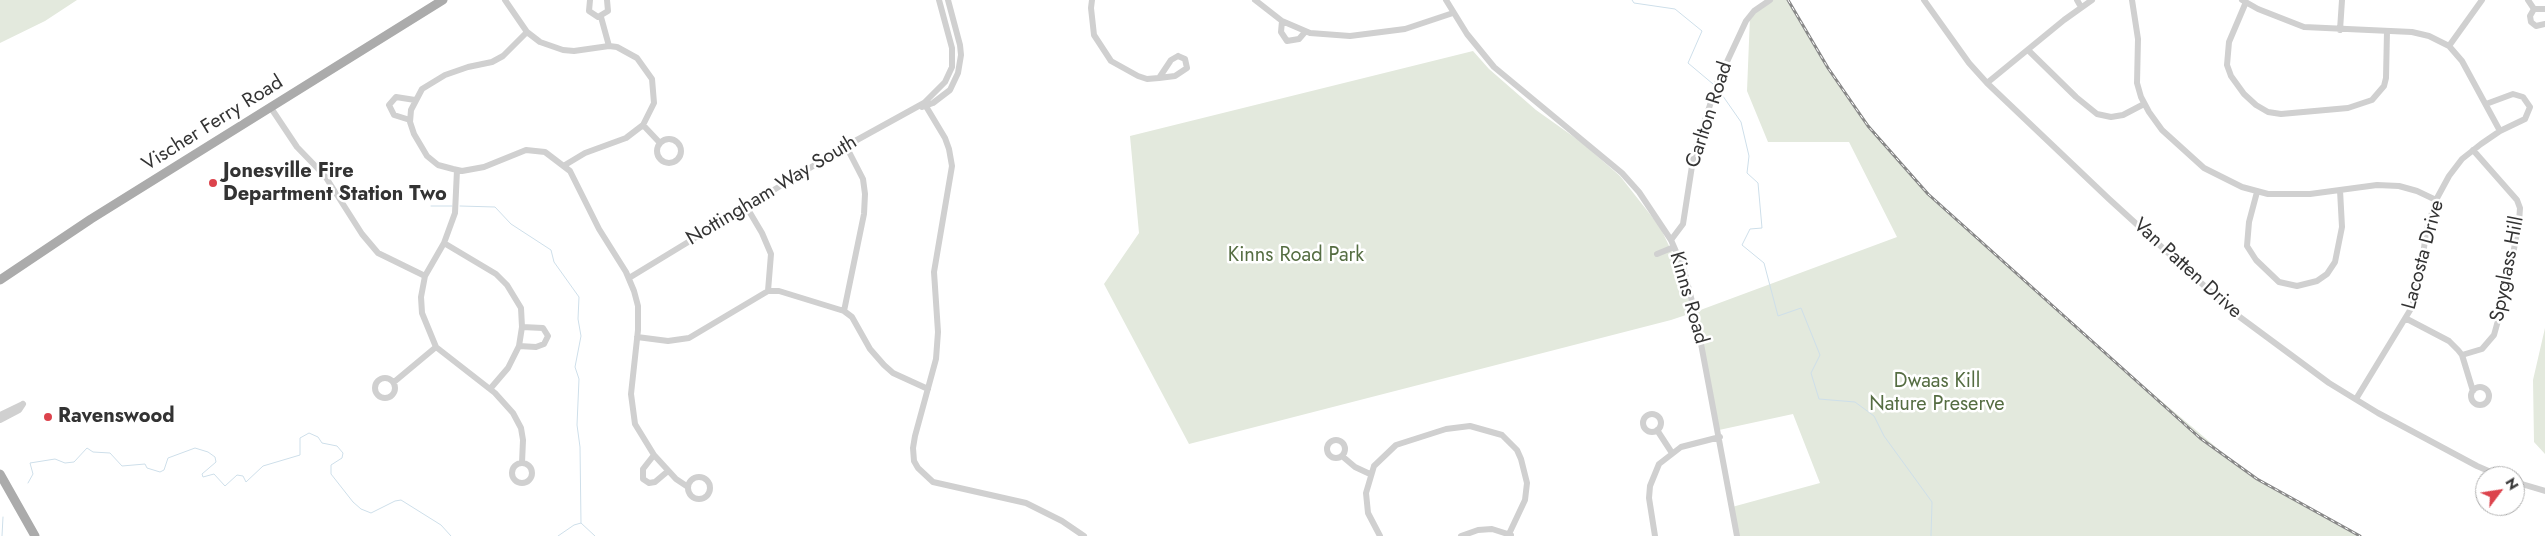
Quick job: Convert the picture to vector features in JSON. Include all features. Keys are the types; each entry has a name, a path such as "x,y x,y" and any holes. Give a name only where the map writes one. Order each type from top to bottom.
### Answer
{"main road":[{"name":"Vischer Ferry Road","path":"1,280 92,219 443,0"},
{"path":"0,474 35,536"}],"street":[{"path":"505,0 527,32 540,42 574,52 608,46 627,50 637,58 652,79 654,102 644,125 626,138 585,153 565,165"},
{"path":"590,0 588,8 590,13 601,16"},
{"path":"601,16 608,11 607,0"},
{"name":"Nottingham Way South","path":"925,104 945,82 952,67 952,48 939,0"},
{"name":"Nottingham Way South","path":"629,278 846,146 916,107 941,98 950,90 960,64 960,44 948,0"},
{"path":"1092,0 1094,35 1112,61 1138,76 1147,79 1159,78"},
{"path":"1255,0 1282,20 1305,32 1350,36 1381,33 1424,24 1453,13"},
{"name":"Kinns Road","path":"1446,0 1477,46 1501,74 1622,174 1644,199 1673,244 1690,292 1720,436 1737,536"},
{"name":"Carlton Road","path":"1673,244 1683,224 1694,154 1714,90 1746,21 1754,11 1770,0"},
{"name":"Van Patten Drive","path":"1924,0 1969,63 1986,83 2233,312 2304,366 2356,399 2477,466"},
{"path":"2077,0 2081,7"},
{"path":"1986,83 2092,0"},
{"path":"2132,0 2138,39 2137,83 2144,104 2162,130 2191,158 2231,183 2257,192 2280,195 2377,185 2399,186 2417,191 2436,200"},
{"path":"2340,30 2342,0"},
{"path":"2449,46 2482,0"},
{"path":"2528,0 2534,8 2545,9"},
{"path":"2387,31 2386,78 2384,86 2372,100 2348,108 2281,114 2268,112 2256,105 2244,94 2231,76 2227,65 2229,42 2244,1 2304,26 2340,30 2387,31 2421,34 2449,46 2462,61 2500,131"},
{"path":"2534,8 2530,13 2531,22 2539,26 2545,24"},
{"path":"601,16 608,46"},
{"path":"1282,20 1281,32 1287,41 1299,39 1305,32"},
{"path":"527,32 503,56 492,62 468,66 445,75 422,89 415,100 410,120 418,143 427,156 438,165 457,170 484,167 526,150 545,152 565,165 570,171 599,229 629,278 638,306 637,337 630,394 637,430 654,455 668,471 688,487"},
{"path":"2028,50 2076,97 2097,114 2112,117 2123,115 2144,104"},
{"name":"Lacosta Drive","path":"2356,399 2407,318 2421,272 2426,232 2436,200 2449,176 2473,150 2500,131 2525,120 2530,110 2528,101 2523,97 2513,94 2486,104"},
{"path":"410,120 394,115 389,105 396,97 415,100"},
{"path":"925,104 949,149 952,166 934,272 938,342 936,359 913,448 914,461 927,478 933,482 1026,503 1062,521 1084,536"},
{"path":"271,108 297,147 325,176 362,234 378,253 425,276"},
{"path":"644,125 660,143"},
{"path":"844,311 864,214 865,194 863,179 846,146"},
{"name":"Spyglass Hill","path":"2462,355 2482,349 2494,335 2508,283 2520,215 2519,204 2514,196 2473,150"},
{"path":"457,170 455,213 444,243 425,276 421,306 425,325 436,347 505,402 518,422 523,440 522,463"},
{"path":"2257,192 2249,222 2247,246 2256,260 2279,282 2297,286 2317,281 2327,274 2335,262 2342,227 2340,190"},
{"path":"746,206 762,233 771,254 768,291"},
{"path":"444,243 480,263 507,285 521,308 522,327 519,346 508,368 490,389"},
{"path":"1657,254 1673,244"},
{"path":"637,337 668,341 689,338 768,291 788,293 844,311 852,318 870,349 884,365 893,373 928,389"},
{"path":"2407,318 2450,341 2462,355 2473,390"},
{"path":"519,346 536,347 546,342 548,336 542,328 522,327"},
{"path":"394,382 436,347"},
{"path":"0,415 23,404 19,410 0,420"},
{"path":"1380,536 1368,513 1366,493 1370,474 1374,466 1396,445 1446,429 1470,426 1487,429 1502,435 1517,450 1527,483 1525,500 1511,535 1492,529 1478,530 1461,536"},
{"path":"1657,430 1672,453"},
{"path":"1655,536 1649,498 1650,486 1659,464 1672,453 1700,440 1720,436"},
{"path":"654,455 643,469 643,479 649,483 655,482 668,471"},
{"path":"1342,456 1356,468 1370,474"},
{"path":"2525,485 2545,491"}],"green space":[{"path":"0,0 77,0 45,21 0,43"},
{"name":"Dwaas Kill Nature Preserve","path":"1771,0 1787,0 1825,64 1886,148 1924,190 2094,344 2243,470 2359,536 1737,536 1732,507 1820,483 1793,414 1719,430 1695,312 1897,237 1849,142 1768,142 1747,91 1750,16"},
{"name":"Kinns Road Park","path":"1473,51 1489,69 1536,110 1581,142 1620,176 1660,227 1682,273 1692,313 1189,444 1104,284 1139,233 1130,136"},
{"path":"2545,328 2545,454 2534,442 2533,380"}],"waterway":[{"path":"1632,0 1634,3 1675,9 1702,31 1688,63 1713,84"},
{"path":"1718,89 1741,122 1749,156 1747,173 1758,183 1762,228 1750,229 1742,245 1764,263 1778,316 1801,308 1820,355 1811,373 1819,399 1855,402 1874,416 1884,436 1932,502 1931,536"},
{"path":"431,206 452,206"},
{"path":"460,206 495,207 511,224 551,250 554,262 579,297 578,319 581,336 575,367 579,379 577,425 580,447 581,523"},
{"path":"28,483 33,474 30,463 55,459 65,463 74,462 87,448 93,452 110,453 122,466 145,464 147,468 160,472 164,470 168,458 195,448 208,452 215,457 216,462 202,474 203,477 214,474 225,486 237,475 243,476 246,482 263,466 300,455 300,438 309,433 318,437 322,443 337,446 343,453 342,458 331,465 331,474 353,502 361,509 371,513 401,500 441,525 451,536"},
{"path":"2,536 3,517"},
{"path":"558,536 574,525 581,523 595,536"}],"railway":[{"path":"1788,0 1828,68 1868,126 1928,194 2200,438 2257,479 2360,536"}],"place":[{"name":"Jonesville Fire Department Station Two","path":"213,183"},
{"name":"Ravenswood","path":"48,417"}]}
